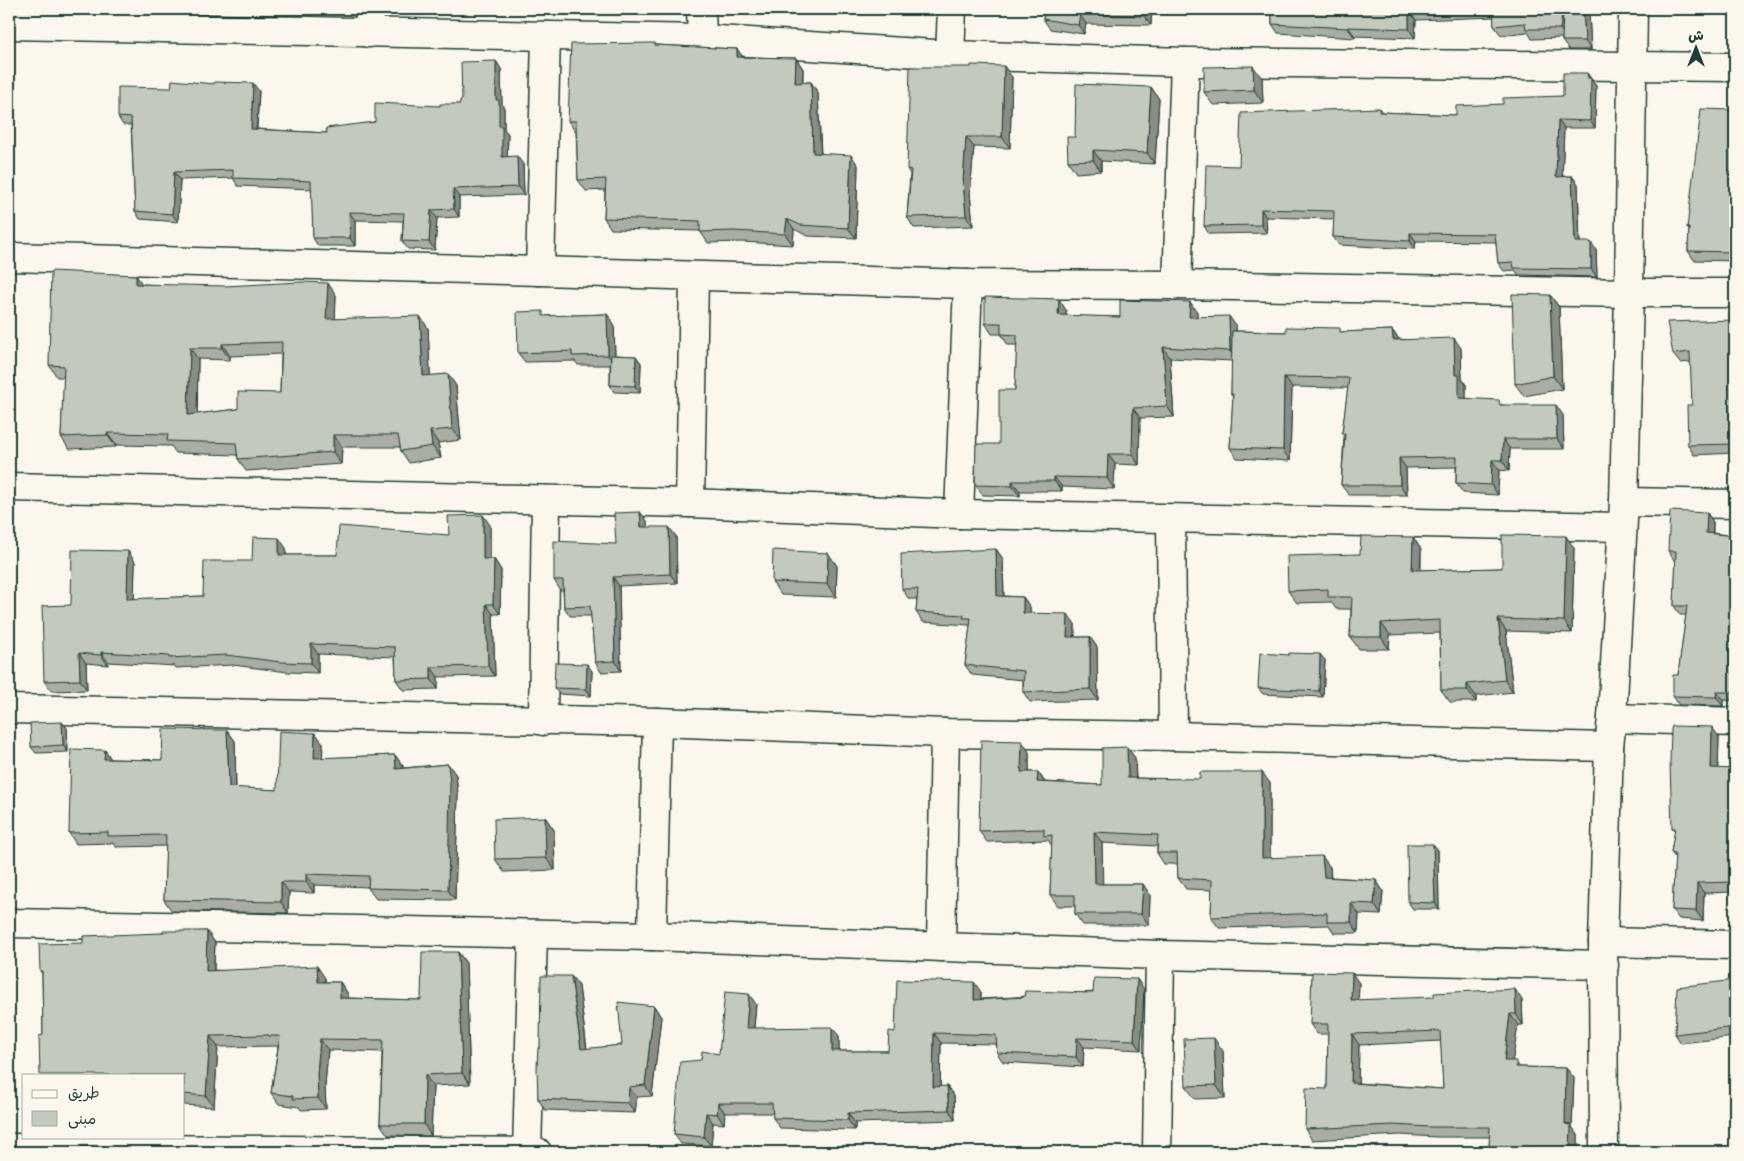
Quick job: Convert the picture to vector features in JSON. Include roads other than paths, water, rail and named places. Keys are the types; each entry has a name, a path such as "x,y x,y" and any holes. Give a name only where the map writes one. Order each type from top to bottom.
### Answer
{"street":[{"path":"701,9 702,38"},
{"path":"950,56 952,9"},
{"path":"1604,1152 1603,953 1609,747 1623,515 1629,293 1633,9"},
{"path":"9,25 370,21 546,36 702,38 950,56 1185,62 1735,67"},
{"path":"540,271 546,36"},
{"path":"1177,286 1185,62"},
{"path":"9,257 968,284 1735,293"},
{"path":"690,503 694,276"},
{"path":"959,514 968,284"},
{"path":"9,487 690,503 959,514 1171,519 1623,515 1735,504"},
{"path":"543,721 546,500"},
{"path":"1171,519 1173,736"},
{"path":"9,710 657,722 945,733 1173,736 1609,747"},
{"path":"1612,718 1735,722"},
{"path":"652,936 657,722"},
{"path":"941,948 945,733"},
{"path":"9,923 652,936 1160,955 1603,953 1735,945"},
{"path":"9,1148 532,1152 533,935"},
{"path":"1157,1152 1160,955"}]}
